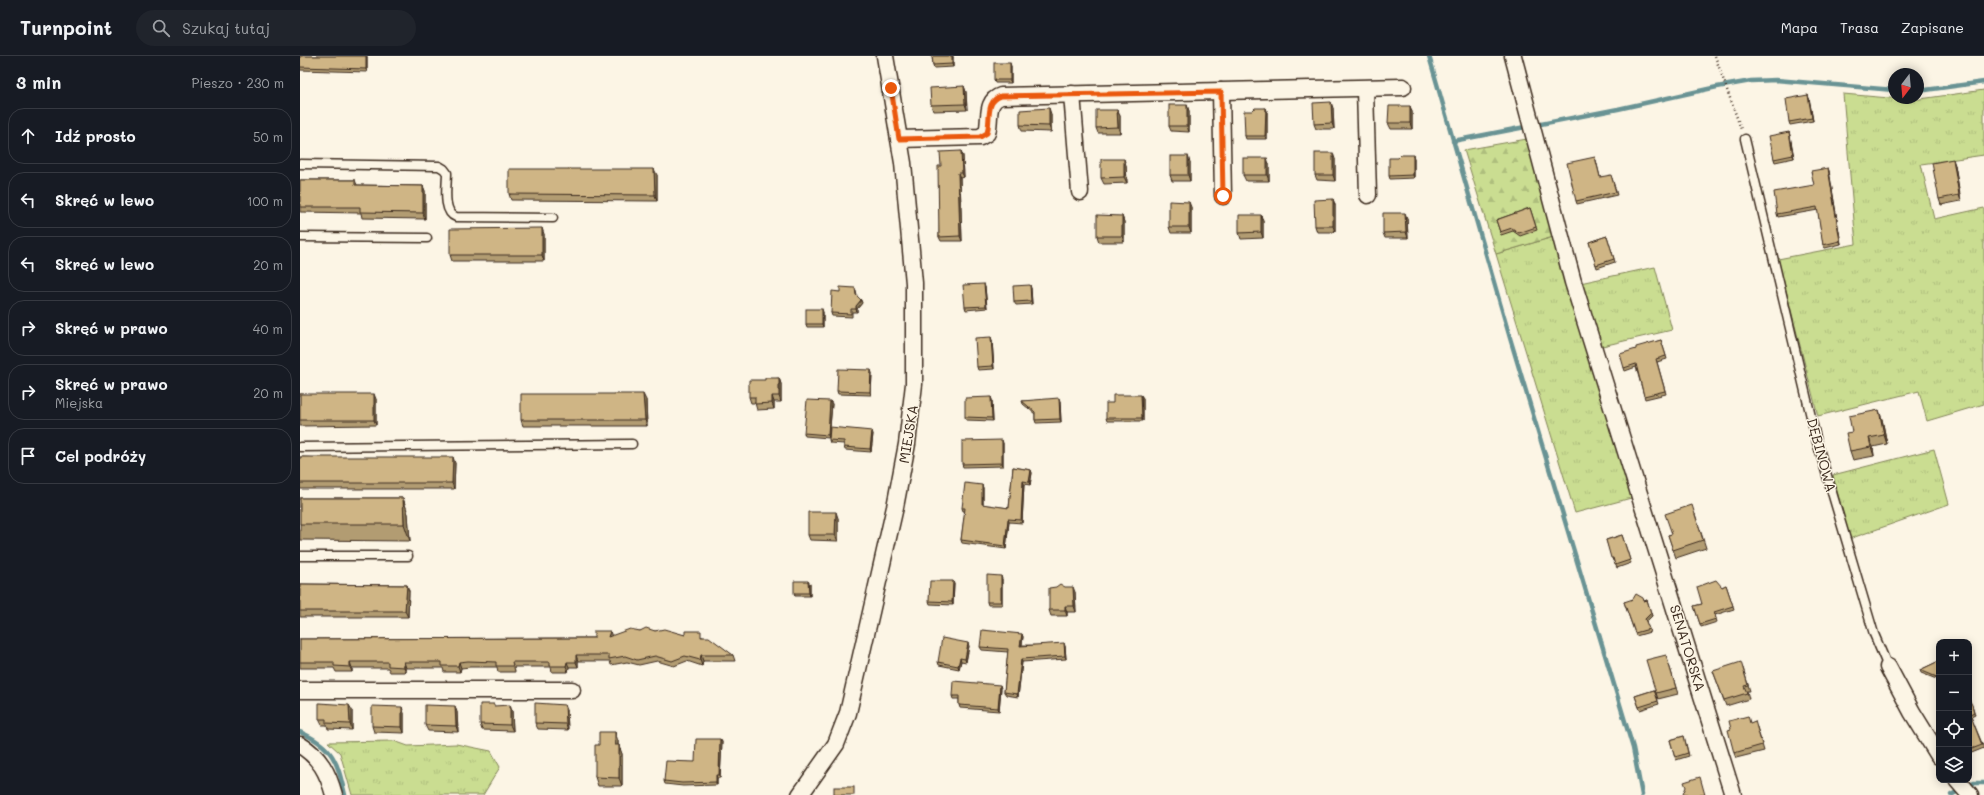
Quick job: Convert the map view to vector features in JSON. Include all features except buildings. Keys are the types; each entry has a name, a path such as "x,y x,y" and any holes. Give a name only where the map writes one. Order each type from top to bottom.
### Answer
{"street":[{"name":"MIEJSKA","path":"800,795 836,744 848,713 893,519 910,427 914,384 914,283 899,139 885,56"},
{"name":"SENATORSKA","path":"1512,56 1573,282 1733,795"},
{"path":"899,139 980,137 987,133 990,104 994,98 1001,96 1403,87"},
{"path":"1365,89 1368,195"},
{"path":"1221,92 1223,196"},
{"path":"1072,94 1080,192"},
{"name":"DĘBINOWA","path":"1888,667 1912,712 1936,751"},
{"path":"300,690 572,690"},
{"path":"300,745 309,751 322,765 328,774 334,795"},
{"path":"1961,783 1970,794"}],"lane":[{"name":"DĘBINOWA","path":"1745,140 1817,442 1872,627 1888,667"},
{"path":"300,164 439,166 447,173 447,209 452,216 553,218"},
{"path":"300,237 427,238"},
{"path":"300,447 632,444"},
{"path":"300,556 408,556"}],"path":[{"path":"1715,56 1745,140"}],"green space":[{"path":"1984,90 1984,155 1921,164 1934,219 1984,208 1984,404 1927,421 1919,391 1818,416 1778,259 1856,244 1843,94 1888,98 1888,104 1924,104 1924,98"},
{"path":"1527,139 1553,237 1496,254 1464,150"},
{"path":"1553,237 1635,497 1575,513 1496,254"},
{"path":"1655,267 1672,330 1598,347 1580,283"},
{"path":"1934,449 1949,504 1849,539 1833,475"},
{"path":"394,741 408,746 456,744 491,751 500,767 483,795 352,795 340,753 328,742"}],"waterway":[{"path":"1429,56 1510,338 1633,748 1642,795"},
{"path":"1453,141 1751,81 1776,80 1888,89"},
{"path":"1924,90 1984,82"},
{"path":"300,732 320,743 332,756 336,764 345,795"},
{"path":"1951,795 1974,783 1984,783"}],"route":[{"path":"891,88 899,139 980,137 987,133 989,126 990,104 994,98 1001,96 1221,92 1223,196"}]}
